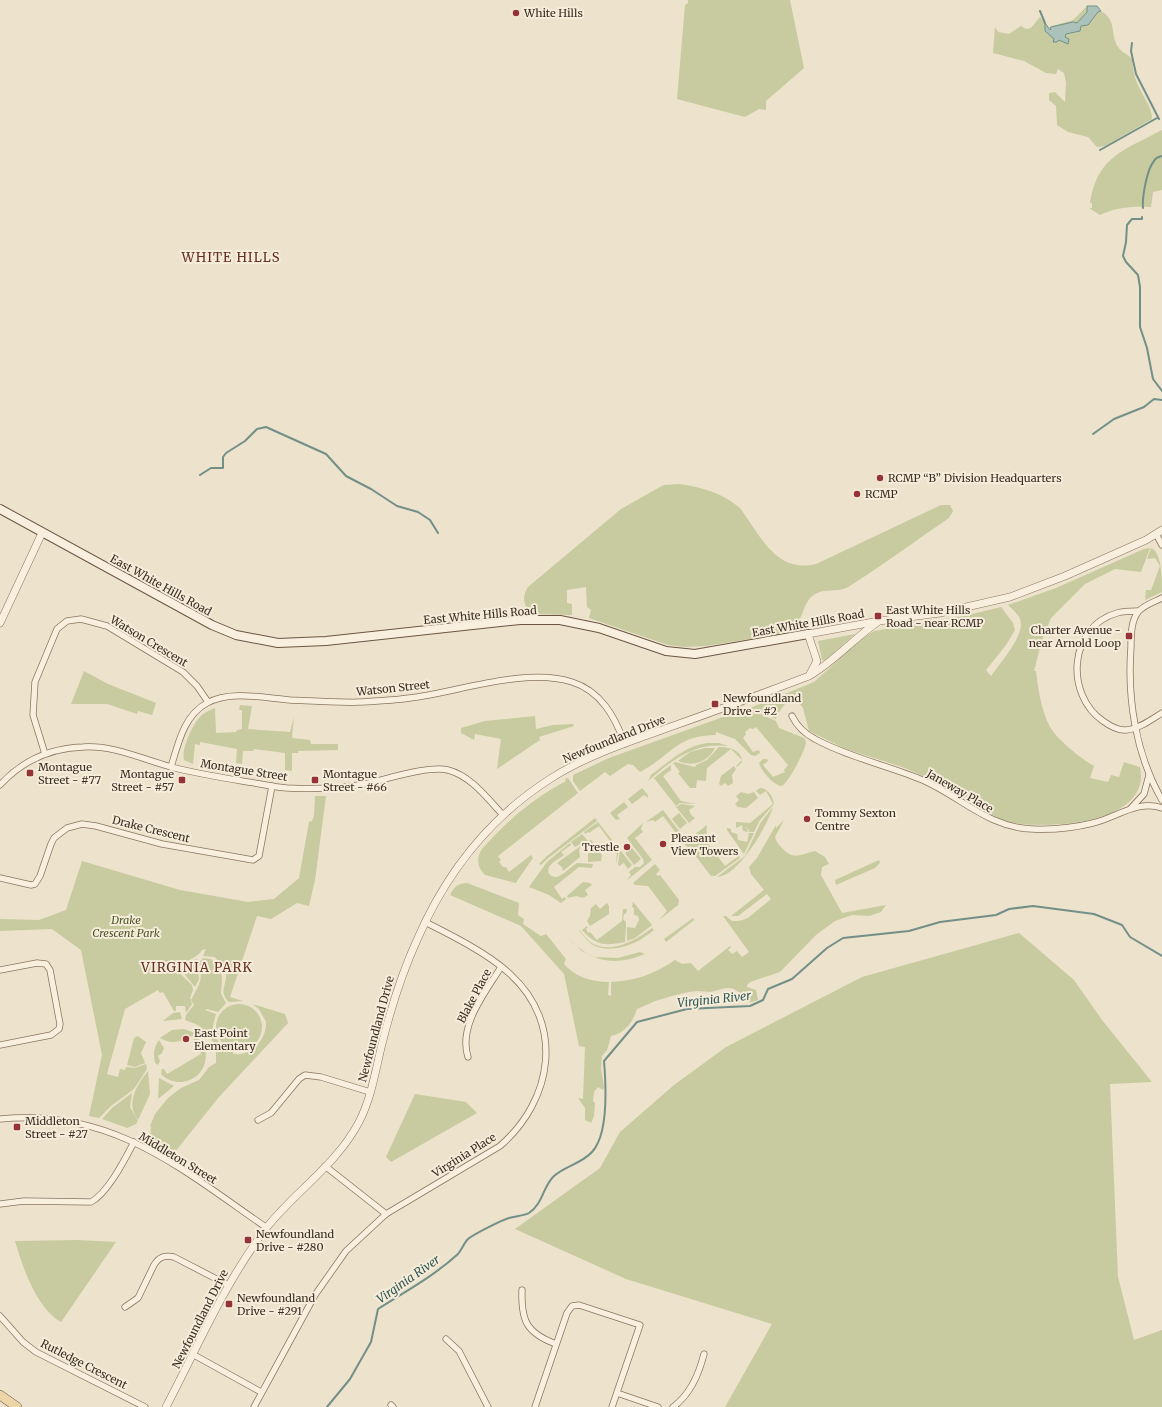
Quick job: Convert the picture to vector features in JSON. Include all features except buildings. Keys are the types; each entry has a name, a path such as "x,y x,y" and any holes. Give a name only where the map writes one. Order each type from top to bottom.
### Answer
{"main road":[{"name":"East White Hills Road","path":"0,509 212,626 236,635 261,641 278,643 314,642 457,628 520,620 560,620 599,628 666,651 695,654 808,634"},
{"path":"0,1395 17,1407"}],"street":[{"path":"1159,532 1162,545"},
{"name":"East White Hills Road","path":"808,634 879,621 940,613 1010,597 1065,576 1159,532"},
{"path":"0,623 42,533"},
{"path":"1162,599 1155,601 1138,611 1116,613 1097,624 1082,643 1077,662 1078,685 1081,694 1090,709 1101,720 1116,728 1126,730 1136,727 1162,713"},
{"path":"1138,611 1132,628 1130,674 1136,727 1149,773 1162,800"},
{"name":"Watson Crescent","path":"45,754 33,715 35,682 57,629 67,621 81,618 107,626 183,672 197,686 208,702"},
{"name":"Newfoundland Drive","path":"166,1407 194,1356 228,1284 267,1228 326,1166 350,1138 360,1121 370,1092 397,990 425,922 460,862 503,815 533,791 559,774 584,760 809,676 823,667 862,633 879,621"},
{"path":"808,634 818,661 809,676"},
{"name":"Watson Street","path":"171,767 179,742 190,716 208,702 224,697 243,696 358,702 422,697 502,681 526,679 557,679 586,687 598,697 617,723 625,744"},
{"name":"Janeway Place","path":"792,716 797,726 815,739 921,780 984,817 1002,824 1031,830 1062,829 1108,819 1131,808 1151,805 1162,808"},
{"name":"Montague Street","path":"0,785 16,770 45,754 57,749 84,746 113,750 171,767 272,786 337,788 380,781 428,769 447,769 461,775 475,786 503,815"},
{"name":"Janeway Place","path":"1131,808 1144,794 1148,786 1149,773"},
{"name":"Drake Crescent","path":"0,878 31,885 35,884 40,876 50,844 54,838 68,828 82,824 96,826 162,844 253,860 260,856 272,786"},
{"name":"Virginia Place","path":"254,1407 327,1276 346,1251 386,1214 500,1146 519,1127 537,1099 543,1083 546,1048 542,1021 528,993 509,973 501,967 425,922"},
{"path":"0,970 37,963 46,964 50,970 60,1024 59,1030 51,1035 0,1045"},
{"name":"Blake Place","path":"468,1057 464,1046 466,1033 475,1011 501,967"},
{"path":"258,1120 271,1114 299,1079 305,1075 321,1077 370,1092"},
{"name":"Middleton Street","path":"0,1118 41,1117 76,1122 97,1127 134,1142 174,1165 267,1228"},
{"path":"0,1204 24,1201 91,1202 98,1199 134,1142"},
{"path":"326,1166 386,1214"},
{"path":"125,1307 138,1298 157,1260 165,1256 174,1257 228,1284"},
{"path":"522,1290 521,1309 528,1326 542,1338 556,1344"},
{"path":"535,1407 567,1313 575,1305 587,1306 640,1325 612,1407"},
{"name":"Rutledge Crescent","path":"0,1316 23,1342 36,1352 145,1407"},
{"path":"446,1339 459,1351 488,1407"},
{"path":"673,1407 678,1403 698,1377 704,1354"},
{"path":"194,1356 262,1392"},
{"path":"617,1393 658,1407"}],"green space":[{"path":"688,0 790,0 804,68 766,101 766,110 759,109 745,117 677,99 685,5 688,3"},
{"path":"1087,6 1087,11 1077,23 1073,22 1051,30 1046,24 1048,32 1054,39 1053,42 1059,40 1068,43 1065,37 1066,34 1077,32 1081,26 1088,25 1098,12 1101,11 1110,19 1115,42 1118,47 1132,59 1136,80 1152,114 1152,119 1105,146 1097,147 1088,137 1068,132 1057,125 1056,106 1049,100 1049,93 1055,92 1065,102 1066,83 1064,73 1058,69 1056,74 1046,73 1024,61 993,53 995,27 998,32 1009,34 1021,26 1026,29 1031,28 1040,17 1049,27 1073,20"},
{"path":"1162,130 1162,190 1153,192 1151,207 1125,208 1113,210 1100,215 1089,208 1092,208 1092,203 1090,203 1094,187 1099,175 1106,165 1125,149"},
{"path":"679,484 696,487 726,498 740,508 770,550 780,558 790,563 802,566 816,564 941,505 950,505 953,511 949,518 848,587 840,590 823,591 815,594 806,604 796,626 785,633 706,646 684,647 668,645 589,618 591,610 587,607 586,587 567,590 567,603 572,604 572,615 533,614 527,608 524,599 528,587 621,509 664,485"},
{"path":"1150,548 1141,572 1115,569 1085,584 1051,618 1042,640 1034,671 1036,671 1040,698 1049,725 1069,748 1094,766 1090,778 1108,782 1111,775 1119,777 1124,762 1140,767 1140,786 1131,800 1115,811 1096,818 1074,823 1031,825 1015,823 993,815 970,799 962,797 940,784 905,768 846,749 809,731 803,708 799,703 785,704 778,713 776,719 750,708 814,682 863,638 874,631 964,616 1001,607 1013,623 1015,630 1006,645 986,670 991,676 1016,641 1021,626 1020,619 1008,605 1056,588 1144,549"},
{"path":"1151,548 1157,555 1160,566 1155,558 1147,559"},
{"path":"1160,566 1162,592 1145,600 1146,590 1151,590"},
{"path":"855,634 825,661 822,660 818,641"},
{"path":"84,671 108,684 156,703 152,715 138,711 137,714 107,704 71,704"},
{"path":"240,705 252,706 248,729 290,732 294,717 292,738 310,740 311,744 338,744 338,750 298,751 298,753 292,753 292,771 285,770 285,753 254,749 253,751 243,751 242,764 236,763 237,749 200,742 200,745 195,744 193,764 184,760 184,749 188,737 201,716 215,708 216,733 236,732 237,730 242,729 242,710 239,710"},
{"path":"748,708 776,721 779,728 804,738 806,742 797,765 782,786 775,784 768,778 759,763 763,759 767,759 768,761 763,765 773,777 785,772 784,770 788,765 756,727 753,729 750,728 745,732 746,734 743,738 753,752 759,750 760,753 755,756 751,755 735,739 716,732 716,735 703,736 683,742 651,766 640,772 633,765 628,764 610,776 605,772 580,791 573,781 573,775 609,758"},
{"path":"535,716 536,729 553,725 573,724 574,726 539,737 540,740 497,769 501,739 475,734 474,740 461,733 461,728 485,721"},
{"path":"707,743 719,743 728,746 716,745 705,747 684,754 666,766 648,781 651,775 677,755 691,747"},
{"path":"719,747 731,749 707,768 706,781 697,780 696,788 690,788 678,773 680,772 673,763 675,762 695,767 696,765 707,760"},
{"path":"705,748 715,748 708,757 699,762 689,764 678,761 690,752"},
{"path":"731,749 734,750 740,755 742,760"},
{"path":"742,760 742,762 737,767 736,766"},
{"path":"671,765 671,770 663,776 681,801 696,804 680,803 676,806 654,778"},
{"path":"734,766 736,769 732,775 733,783 728,786 725,783 721,786 719,784 721,776"},
{"path":"568,778 578,793 498,856 501,860 499,862 503,867 506,867 509,872 531,855 533,858 516,883 485,875 480,869 478,862 482,849 522,810 566,781 565,779"},
{"path":"642,788 648,795 648,798 644,795 632,804 628,799"},
{"path":"763,788 768,791 774,804 760,820 754,832 749,832 747,828 748,832 743,831 742,825 736,828 736,822 750,823 773,804 766,791 760,795 756,791"},
{"path":"741,792 748,794 754,792 758,798 746,808 738,807 735,804 739,800 736,796"},
{"name":"Drake Crescent Park","path":"315,796 326,796 315,880 309,906 297,903 271,919 257,916 230,997 243,1001 229,1002 226,998 223,992 226,975 215,957 203,956 206,949 202,950 179,968 171,962 169,963 192,985 193,990 190,998 192,1004 186,1013 185,1006 176,1006 176,1011 174,1011 163,992 160,993 158,990 125,1009 107,1074 118,1077 120,1069 125,1070 126,1067 135,1068 146,1064 147,1069 134,1089 111,1106 99,1118 89,1116 102,1055 81,950 52,929 0,931 0,919 39,920 66,910 82,861 180,890 248,902 274,899 299,878 309,822 312,821 314,816"},
{"path":"624,802 628,807 617,815 620,819 616,820 610,813"},
{"path":"681,804 695,806 689,810 691,815 695,818 689,823 676,807"},
{"path":"773,807 765,826 751,849 743,859 734,868 717,877 745,856 761,822"},
{"path":"663,810 679,831 676,833 663,816 655,822 653,820 646,822"},
{"path":"679,813 687,823 680,829 672,819"},
{"path":"595,818 597,821 541,865 539,864 547,856"},
{"path":"784,820 775,837 777,842 786,852 790,854 798,856 815,851 825,857 829,864 822,867 821,875 842,913 886,905 881,912 869,916 852,915 835,921 816,935 780,972 750,982 747,987 756,990 758,1000 748,1002 737,991 726,988 710,992 698,991 680,994 655,1001 637,1009 628,1026 616,1035 611,1036 607,1050 602,1056 601,1068 604,1087 603,1090 598,1087 594,1092 594,1116 591,1123 585,1120 585,1108 578,1098 583,1099 585,1047 579,1046 564,974 521,926 450,895 453,890 459,885 467,883 519,903 518,915 524,919 523,924 541,936 546,934 566,959 564,964 568,969 590,980 609,982 608,995 611,996 611,982 629,980 644,976 675,960 682,964 691,963 698,971 730,946 731,947 728,950 732,954 737,951 742,957 749,952 723,916 726,916 732,921 739,921 748,918 771,899 767,894 738,916 731,916 764,890 751,874 749,867 757,858 776,825 776,828"},
{"path":"598,822 619,849 616,865 617,850 599,826 589,833 588,832 585,834 584,832"},
{"path":"643,823 641,829 643,832 635,838 652,860 626,881 631,875 629,872 635,867 640,867 644,863 643,859 627,838"},
{"path":"707,825 706,841 725,866 739,856 740,858 715,876 711,876 691,850 693,849 690,846 688,848 684,843"},
{"path":"727,828 731,829 731,832 737,834 738,840 747,842 749,833 754,833 744,854 727,830"},
{"path":"582,834 588,841 591,840 602,855 601,861 588,862 588,846 582,843 575,847 571,842"},
{"path":"570,843 571,845 561,852 564,855 550,865 548,871 551,876 559,876 577,863 593,864 592,868 579,867 554,887 562,899 565,897 566,899 561,903 549,895 529,887 547,862"},
{"path":"582,845 585,847 581,846 579,850 580,857 563,871 562,867 557,863"},
{"path":"632,848 641,859 634,865 625,853"},
{"path":"620,850 632,865 628,869 624,863 619,866 618,864"},
{"path":"879,860 880,863 875,868 836,885 835,880"},
{"path":"655,864 660,870 656,874 658,876 660,875 679,900 678,905 659,920 667,911 648,886 635,885 633,883"},
{"path":"583,882 590,883 592,885 585,890 588,895 583,898 576,896 568,898 567,896"},
{"path":"633,902 652,925 635,938 627,941 627,927 635,928 639,920 638,916 634,915 634,908 632,907"},
{"path":"607,903 609,906 609,914 590,926 587,921 590,916 591,908 596,904 600,909"},
{"path":"623,909 627,909 623,919 626,922 625,942 601,944 592,939 582,930 587,926 588,927 586,929 588,933 590,932 597,940 622,921"},
{"path":"693,918 694,920 666,942 664,939"},
{"path":"652,928 654,930 648,935 633,943 609,949 593,945 579,930 592,943 607,947 632,941"},
{"path":"1019,933 1074,980 1102,1020 1152,1082 1110,1084 1118,1277 1134,1340 1162,1330 1162,1407 725,1407 772,1324 626,1279 515,1229 600,1168 620,1132 674,1085 726,1047 862,977"},
{"path":"640,952 645,954 633,958 612,961 603,960 593,957 590,955 595,957 618,958"},
{"path":"203,958 211,959 219,965 222,978 221,994 226,1003 218,1012 207,1009 205,1010 216,1014 213,1025 213,1033 208,1034 198,1025 185,1020 186,1015 194,1005 191,1000 200,983 201,974 199,963"},
{"path":"197,959 199,979 195,987 181,970 188,962"},
{"path":"234,1004 244,1004 252,1008 258,1014 262,1022 262,1032 258,1040 252,1046 244,1050 234,1050 226,1046 220,1040 216,1032 216,1022 220,1014 226,1008"},
{"path":"252,1004 285,1014 288,1023 219,1097 174,1153 161,1146 154,1140 151,1132 150,1126 155,1114 168,1098 181,1088 199,1080 209,1067 216,1063 216,1048 210,1036 214,1035 223,1048 233,1052 233,1054 246,1053 252,1050 261,1040 266,1028 266,1022 259,1009"},
{"path":"180,1012 182,1019 163,1021 173,1013"},
{"path":"184,1029 195,1033 199,1038 198,1041 195,1042 192,1036 176,1042 160,1038 172,1030"},
{"path":"138,1036 146,1042 141,1053 145,1063 135,1067 127,1065 134,1038"},
{"path":"159,1040 164,1048 162,1053 158,1056 160,1061 158,1065 155,1063 154,1054"},
{"path":"204,1046 206,1056 204,1065 194,1078 178,1082 169,1080 161,1074 162,1069 164,1069 167,1074 201,1054 199,1049"},
{"path":"148,1071 150,1094 138,1120 134,1114 134,1094"},
{"path":"159,1078 174,1086 158,1099"},
{"path":"132,1093 130,1107 138,1121 136,1124 127,1128 102,1119 112,1108"},
{"path":"415,1094 466,1102 477,1113 391,1162 386,1157"},
{"path":"78,1240 116,1242 61,1322 52,1316 38,1297 26,1274 15,1241"}],"water":[{"path":"1087,6 1097,6 1101,11 1098,12 1088,25 1081,26 1080,31 1066,34 1065,37 1069,39 1068,44 1059,40 1057,42 1053,42 1054,39 1045,31 1045,23 1050,30 1051,27 1073,22 1077,23 1087,12"}],"waterway":[{"path":"1040,11 1045,23"},
{"path":"1132,43 1131,51 1136,74 1159,119"},
{"path":"1100,150 1157,118"},
{"path":"1143,208 1144,190 1149,170 1156,159 1162,156"},
{"path":"1142,217 1142,219 1132,219 1127,225 1123,256 1126,262 1138,275 1140,287 1140,327 1147,348 1153,379 1162,391"},
{"path":"1093,434 1114,419 1144,407 1154,399 1162,400"},
{"path":"200,475 211,468 223,468 223,457 226,453 245,441 257,429 266,427 326,454 346,476 371,489 397,506 418,512 430,520 438,533"},
{"name":"Virginia River","path":"327,1407 350,1379 371,1342 378,1309 420,1283 449,1262 458,1254 471,1237 505,1219 529,1213 537,1205 547,1185 554,1176 588,1156 592,1152 597,1144 604,1122 606,1096 604,1061 637,1022 687,1009 750,1006 763,1000 768,989 792,979 827,948 843,938 909,931 940,922 996,915 1009,909 1033,906 1094,914 1122,925 1130,937 1162,956"}],"place":[{"name":"White Hills","path":"516,13"},
{"name":"RCMP “B” Division Headquarters","path":"880,478"},
{"name":"RCMP","path":"857,494"},
{"name":"East White Hills Road - near RCMP","path":"878,616"},
{"name":"Charter Avenue - near Arnold Loop","path":"1129,636"},
{"name":"Newfoundland Drive - #2","path":"715,704"},
{"name":"Montague Street - #77","path":"30,773"},
{"name":"Montague Street - #57","path":"182,780"},
{"name":"Montague Street - #66","path":"315,780"},
{"name":"Tommy Sexton Centre","path":"807,819"},
{"name":"Pleasant View Towers","path":"663,844"},
{"name":"Trestle","path":"627,847"},
{"name":"East Point Elementary","path":"186,1039"},
{"name":"Middleton Street - #27","path":"17,1127"},
{"name":"Newfoundland Drive - #280","path":"248,1240"},
{"name":"Newfoundland Drive - #291","path":"229,1304"}],"district":[{"name":"WHITE HILLS","path":"231,257"},
{"name":"VIRGINIA PARK","path":"197,967"}]}
